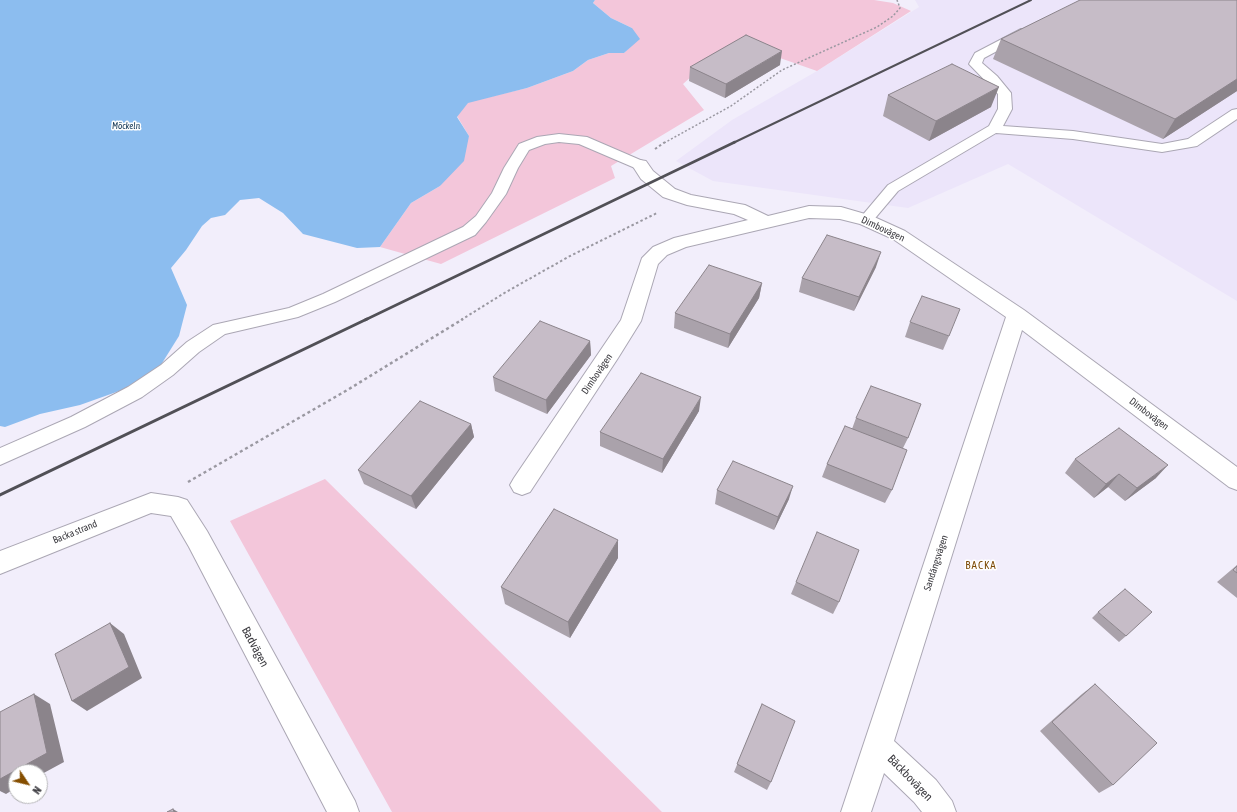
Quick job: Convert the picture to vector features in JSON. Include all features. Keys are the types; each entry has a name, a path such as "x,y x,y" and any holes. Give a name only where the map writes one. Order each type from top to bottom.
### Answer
{"street":[{"path":"640,165 647,175 669,193 687,200 739,210 766,222"},
{"name":"Dimbovägen","path":"522,486 631,321 649,262 660,251 680,242 809,212 841,213 866,220 899,235 1017,315 1237,480"},
{"name":"Sandängsvägen","path":"856,812 1017,315"},
{"name":"Backa strand","path":"0,563 151,503"},
{"name":"Badvägen","path":"151,503 178,507 198,540 344,812"},
{"name":"Bäckbovägen","path":"877,746 925,791 941,812"}],"lane":[{"path":"866,220 893,188 994,129 1005,109 1004,93 992,79 975,64 979,56 1034,26"},
{"path":"994,129 1073,135 1162,148 1192,144 1237,113"},
{"path":"0,457 78,422 135,392 166,370 193,347 219,330 238,324 292,314 329,298 469,231 481,219 500,194 511,168 524,147 542,140 553,138 582,140 640,165"}],"path":[{"path":"640,165 648,155 668,140 731,106 782,70 877,27 893,16 900,8 897,0"},
{"path":"151,503 349,389 506,292 590,246 670,206 687,200"}],"shaded area":[{"path":"595,0 874,0 893,3 911,11 817,71 760,51 702,67 683,84 704,110 611,166 615,178 441,264 380,247 411,203 440,186 469,136 457,116 468,102 527,88 573,71 588,60 609,53 624,53 632,45 632,28 611,18 593,3"},
{"path":"915,0 1237,0 1237,301 1008,164 908,208 713,181 676,161 732,120 817,71 919,7"},
{"path":"325,479 662,812 392,812 230,521"}],"water":[{"name":"Möckeln","path":"0,0 595,0 593,3 611,18 632,28 640,39 624,53 609,53 588,60 573,71 527,88 468,103 457,117 469,136 464,161 440,186 411,203 380,247 357,248 303,234 283,213 259,198 240,200 225,215 211,218 202,226 186,250 171,268 187,305 179,336 159,368 122,390 80,405 40,414 5,427 0,426"}],"building":[{"path":"1080,0 1237,0 1237,79 1175,119 1001,39"},
{"path":"746,35 782,51 726,84 690,67"},
{"path":"952,64 999,87 936,121 888,95"},
{"path":"827,235 881,252 859,297 802,278"},
{"path":"709,265 762,283 730,334 675,313"},
{"path":"922,296 960,309 949,336 910,322"},
{"path":"540,321 590,341 546,400 493,377"},
{"path":"641,373 701,397 663,459 600,432"},
{"path":"871,386 921,404 908,438 856,418"},
{"path":"420,401 471,424 411,496 358,470"},
{"path":"845,426 907,450 892,490 827,464"},
{"path":"1119,428 1168,465 1137,488 1119,474 1106,484 1075,459"},
{"path":"733,461 793,486 778,517 717,490"},
{"path":"554,509 618,540 568,622 501,587"},
{"path":"817,532 859,550 839,602 796,582"},
{"path":"1237,566 1237,573 1233,570"},
{"path":"1125,589 1152,612 1126,636 1098,612"},
{"path":"110,623 129,667 72,701 55,654"},
{"path":"1095,684 1157,743 1113,785 1052,722"},
{"path":"34,694 47,753 27,764 8,764 8,775 0,779 0,712"},
{"path":"762,704 795,721 771,782 737,764"},
{"path":"173,809 174,812 167,812"}],"railway":[{"path":"733,143 1031,0"},
{"path":"365,320 735,142"},
{"path":"0,495 367,319"}],"district":[{"name":"BACKA","path":"981,566"}]}
